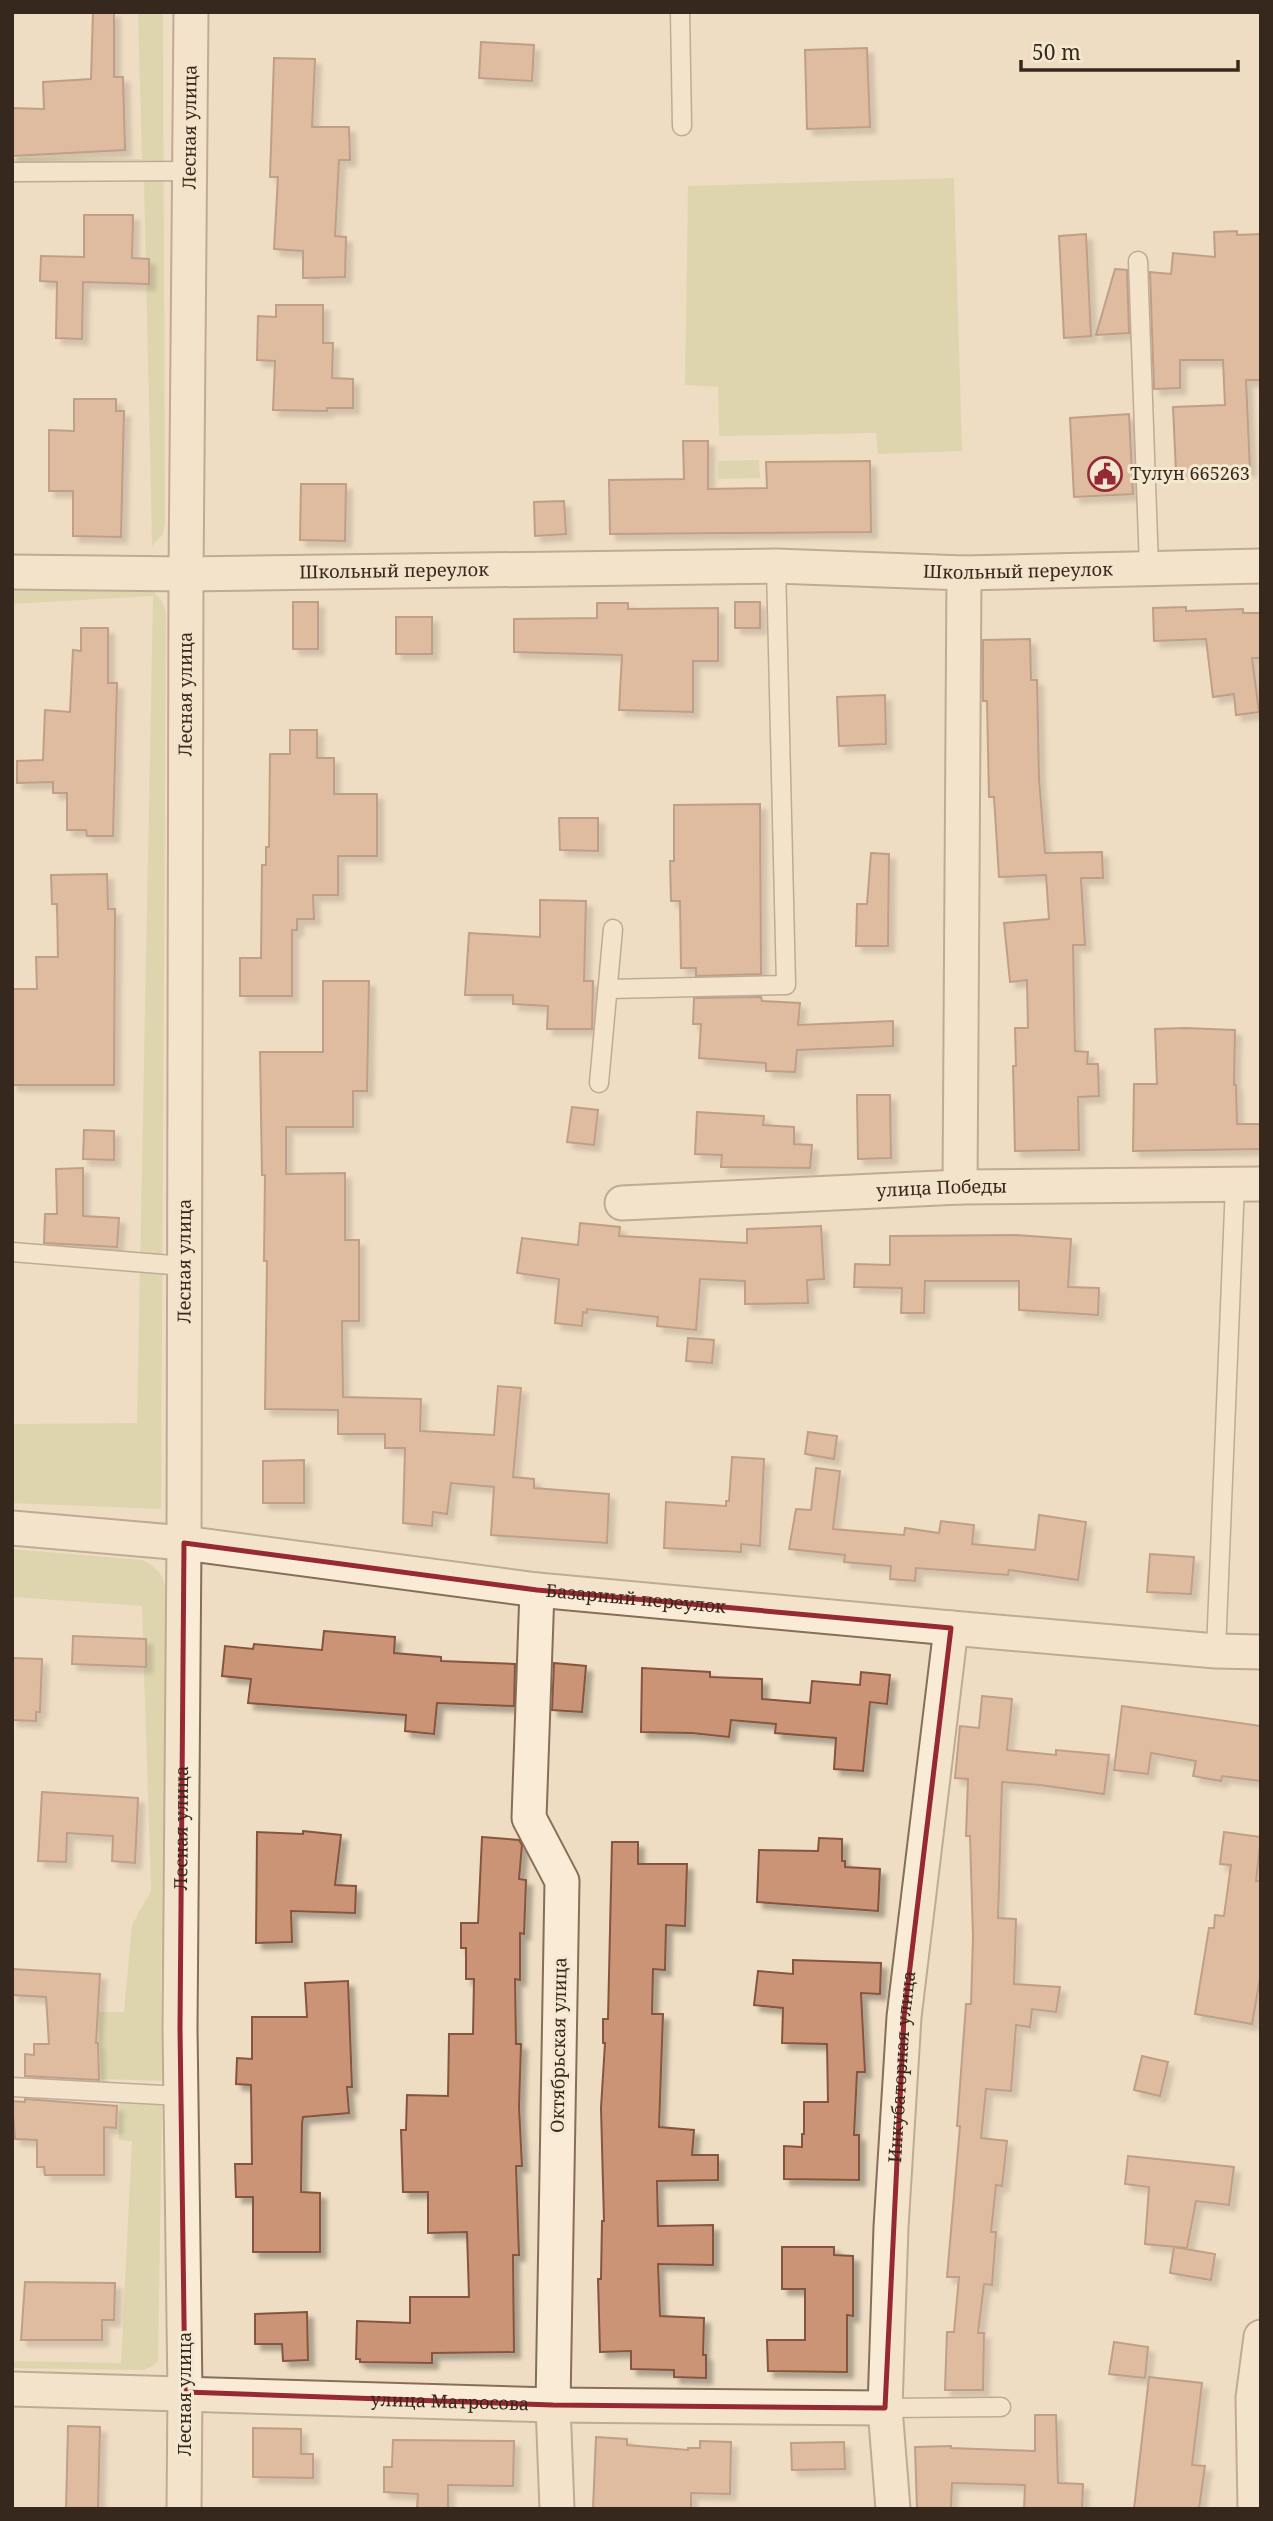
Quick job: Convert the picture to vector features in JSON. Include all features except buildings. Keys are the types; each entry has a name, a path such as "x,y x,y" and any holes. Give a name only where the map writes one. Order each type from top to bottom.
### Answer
{"street":[{"name":"Лесная улица","path":"184,2509 186,2392 181,2096 186,574 191,12"},
{"name":"Школьный переулок","path":"12,572 186,574 776,566 964,573 1261,566"},
{"path":"960,1187 964,573"},
{"name":"улица Победы","path":"622,1203 960,1187 1248,1184"},
{"name":"Базарный переулок","path":"12,1528 184,1543 537,1590 1216,1651 1261,1652"},
{"name":"Октябрьская улица","path":"537,1590 529,1818 562,1881 553,2405 557,2509"},
{"name":"Инкубаторная улица","path":"893,2509 885,2407 891,2227 904,2017 951,1628"},
{"path":"1255,2509 1253,2398 1261,2337"},
{"name":"улица Матросова","path":"12,2389 186,2392 553,2405 885,2407"}],"lane":[{"path":"680,12 682,126"},
{"path":"12,172 189,171"},
{"path":"1138,261 1149,568"},
{"path":"609,989 786,985 776,566"},
{"path":"599,1083 613,929"},
{"path":"1216,1651 1248,1184"},
{"path":"12,1252 184,1266"},
{"path":"12,2087 181,2096"},
{"path":"885,2407 1001,2407"}],"highlighted area":[{"path":"184,1543 537,1590 951,1628 904,2017 885,2408 553,2405 185,2392 180,2028"}],"green space":[{"path":"138,12 163,12 165,524 163,534 152,546 144,181 12,183 12,158 142,159"},
{"path":"954,178 962,451 878,454 876,433 719,436 718,387 685,385 688,186"},
{"path":"759,460 760,478 718,479 718,461"},
{"path":"12,588 151,589 162,601 166,613 161,1509 12,1503 12,1424 137,1423 153,596 12,604"},
{"path":"12,1549 143,1560 156,1569 165,1584 167,1606 162,2081 101,2079 98,2012 124,2012 132,1925 151,1891 142,1606 12,1597"},
{"path":"119,2102 162,2104 158,2360 144,2370 12,2368 12,2361 121,2363 132,2141 119,2140"}],"place":[{"name":"Тулун 665263","path":"1105,474"}]}
